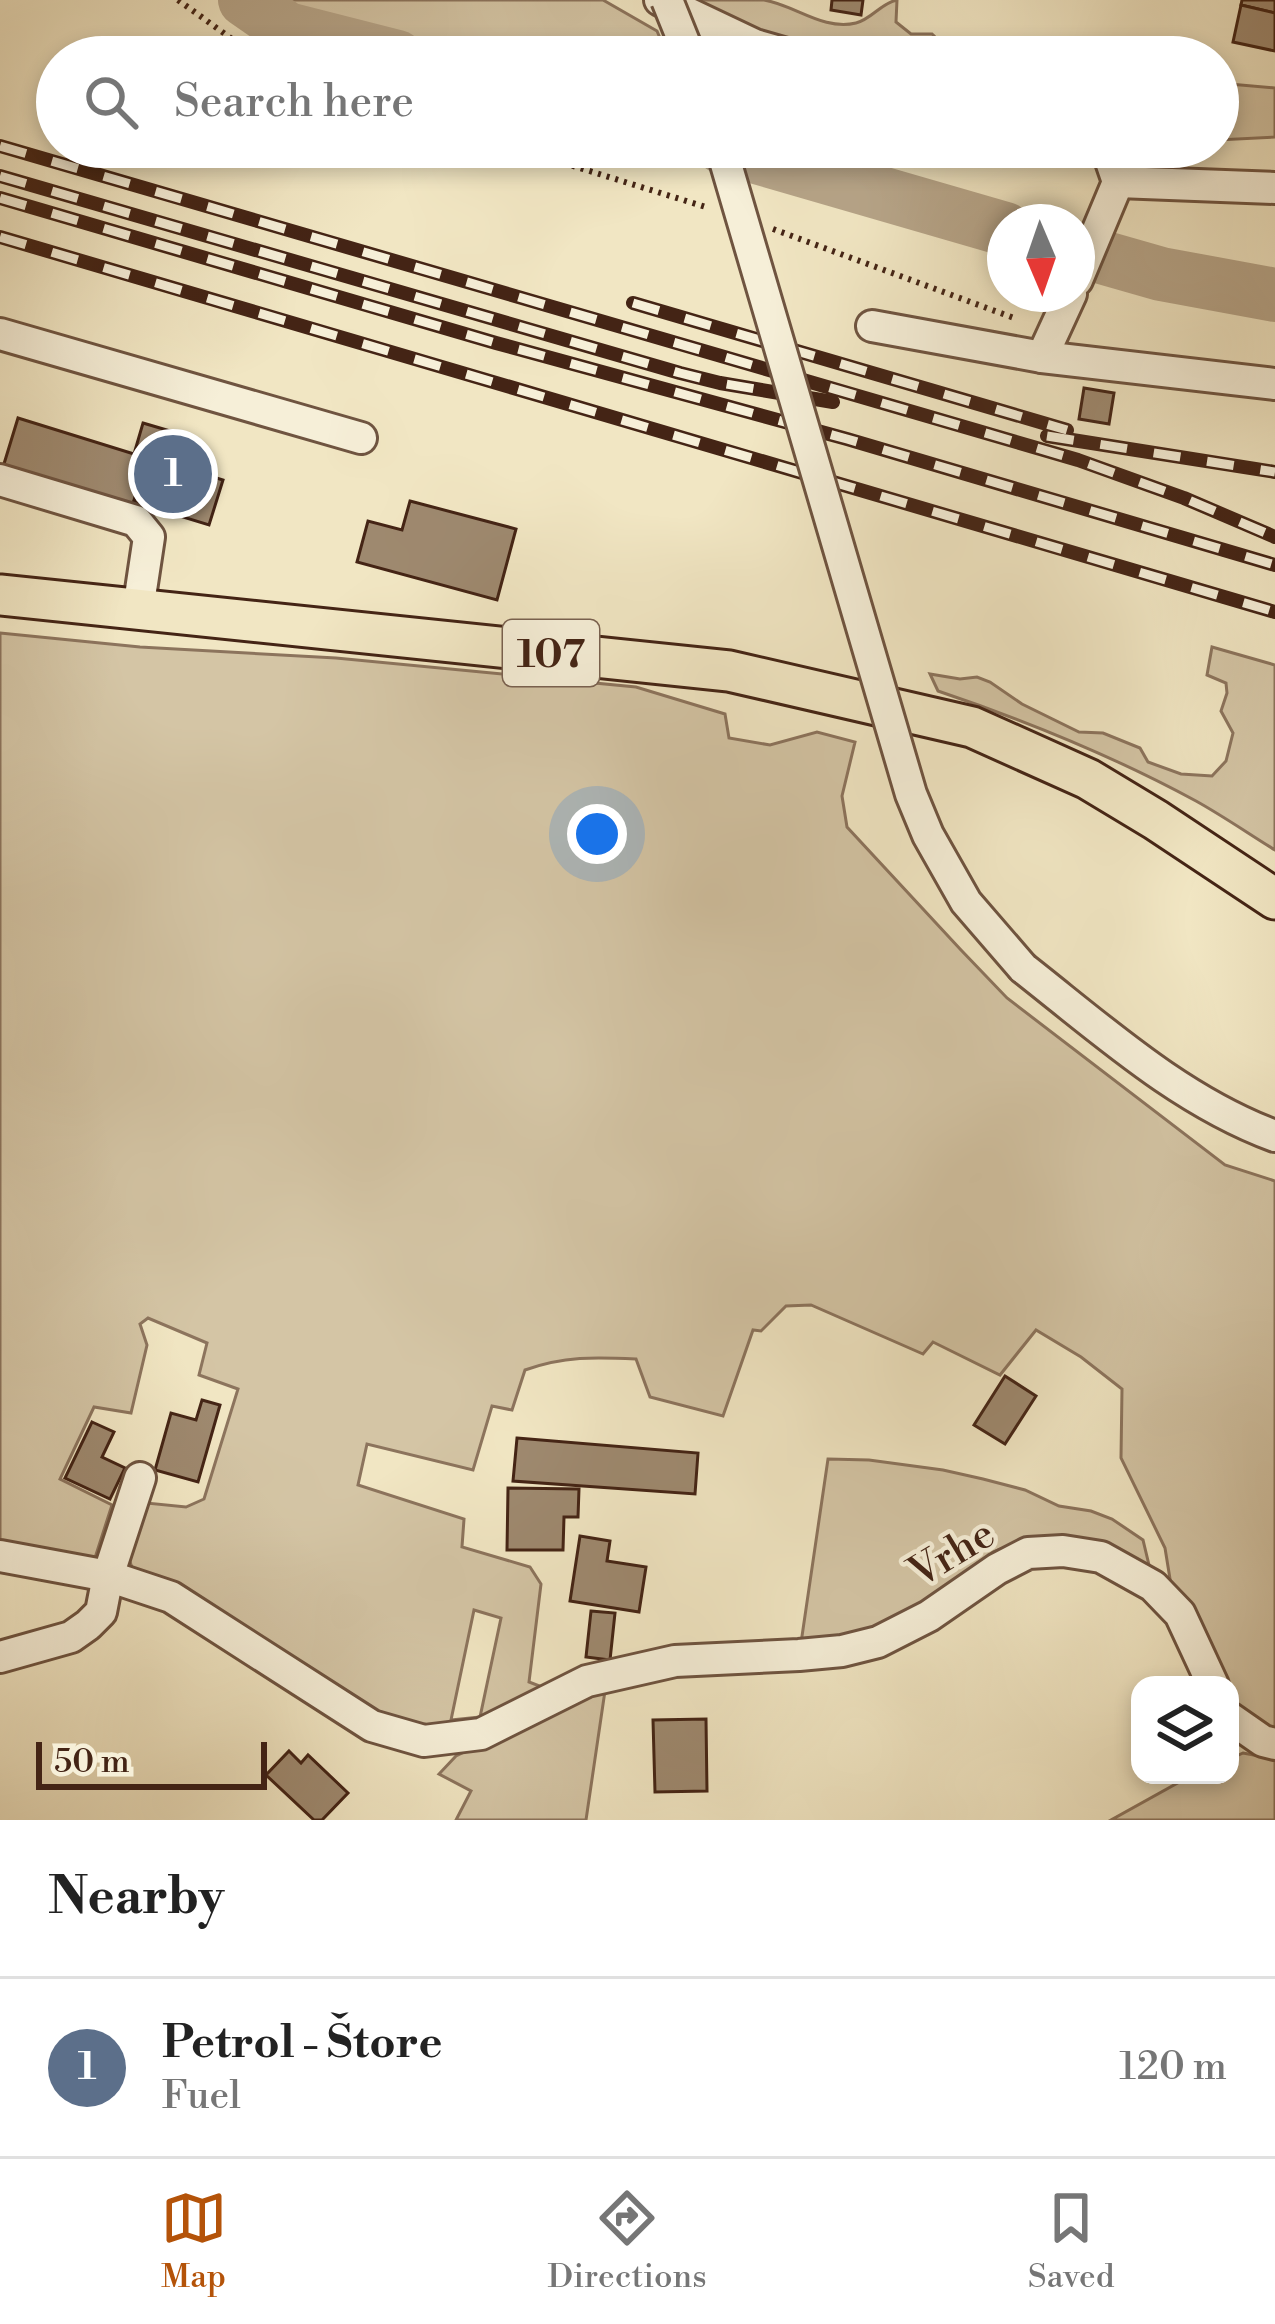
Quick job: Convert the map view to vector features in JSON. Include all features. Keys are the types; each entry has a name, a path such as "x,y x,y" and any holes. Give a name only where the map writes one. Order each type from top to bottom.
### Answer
{"main road":[{"name":"107","path":"0,596 729,671 972,727 1088,778 1275,899"}],"street":[{"path":"663,0 680,36"},
{"path":"663,0 737,36"},
{"path":"727,168 911,794 928,835 966,902 1023,968 1204,1103 1275,1136"},
{"path":"1095,238 1118,182 1113,168"},
{"path":"1118,182 1275,188"},
{"path":"1042,357 1063,312"},
{"path":"872,326 1042,357 1275,384"},
{"path":"0,334 361,439"},
{"path":"0,481 136,521 149,537 138,610"},
{"path":"0,1657 58,1642 101,1612 140,1478"},
{"name":"Vrhe","path":"0,1556 108,1576 171,1597 372,1726 424,1742 481,1734 586,1682 674,1661 842,1652 878,1642 929,1616 997,1568 1028,1553 1063,1551 1101,1557 1153,1586 1180,1615 1209,1676"},
{"path":"1239,1725 1263,1742 1275,1744"}],"path":[{"path":"178,0 228,36"},
{"path":"582,168 726,214"},
{"path":"772,228 1017,320"}],"shaded area":[{"path":"282,0 603,0 659,36 381,36"},
{"path":"697,0 764,0 844,25 862,21 897,0 896,22 911,34 934,36 767,36 700,9"},
{"path":"1239,85 1275,88 1275,137 1239,139"},
{"path":"0,633 636,687 725,714 729,738 770,745 817,732 855,742 842,796 847,827 961,950 1007,998 1225,1165 1275,1181 1275,1737 1239,1712 1239,1676 1218,1676 1171,1585 1165,1548 1121,1458 1122,1389 1036,1330 1000,1375 933,1342 923,1354 811,1305 786,1306 761,1331 753,1330 723,1416 650,1397 636,1359 580,1358 525,1370 512,1410 492,1406 473,1470 367,1444 358,1485 464,1519 462,1547 530,1567 541,1584 529,1682 550,1690 444,1734 390,1723 136,1579 129,1559 147,1503 186,1507 204,1499 238,1389 199,1375 207,1343 148,1318 140,1324 147,1345 131,1413 94,1407 60,1479 112,1505 94,1561 0,1547","holes":["474,1610 501,1618 480,1717 451,1720"]},
{"path":"1212,647 1275,665 1275,850 1133,769 938,691 930,674 977,677 1079,732 1103,733 1140,748 1148,762 1181,774 1212,776 1226,761 1233,733 1221,711 1226,683 1207,675"},
{"path":"828,1459 943,1470 1025,1490 1059,1506 1091,1511 1143,1540 1149,1565 1104,1548 1016,1543 993,1552 921,1606 859,1638 801,1643"},
{"path":"606,1684 586,1820 456,1820 471,1791 439,1774 456,1756"},
{"path":"1239,1755 1275,1759 1275,1820 1111,1820 1176,1784 1239,1784"}],"building":[{"path":"832,0 863,0 861,15 831,10"},
{"path":"1242,0 1275,0 1275,13 1241,5"},
{"path":"1241,5 1275,13 1275,51 1239,43 1239,36 1234,36"},
{"path":"1084,388 1114,393 1109,424 1079,419"},
{"path":"18,418 147,458 127,523 0,477"},
{"path":"143,423 194,438 184,468 223,480 209,525 134,502 147,458 134,454"},
{"path":"410,501 516,529 497,600 357,562 368,521 402,530"},
{"path":"1005,1376 1036,1396 1005,1444 974,1425"},
{"path":"202,1400 220,1405 198,1482 155,1470 171,1413 196,1420"},
{"path":"92,1422 114,1432 102,1457 125,1468 110,1499 65,1478"},
{"path":"517,1438 698,1453 695,1494 513,1481"},
{"path":"508,1488 579,1489 578,1517 564,1517 563,1550 507,1550"},
{"path":"580,1536 610,1541 607,1561 646,1567 639,1612 570,1601"},
{"path":"591,1611 615,1613 610,1660 586,1657"},
{"path":"706,1719 707,1791 655,1792 653,1720"},
{"path":"289,1751 301,1763 308,1755 348,1793 322,1820 314,1820 266,1775"}],"waterway":[{"path":"245,0 287,29 314,36"},
{"path":"794,168 987,224"},
{"path":"1095,255 1161,274 1275,295"}],"railway":[{"path":"0,146 36,156"},
{"path":"76,168 1078,460 1275,537"},
{"path":"0,176 680,373 833,402"},
{"path":"0,198 1275,565"},
{"path":"0,237 1275,612"},
{"path":"633,303 1067,430"},
{"path":"1047,436 1275,472"}],"place":[{"name":"Petrol - Štore","path":"173,474"}]}
